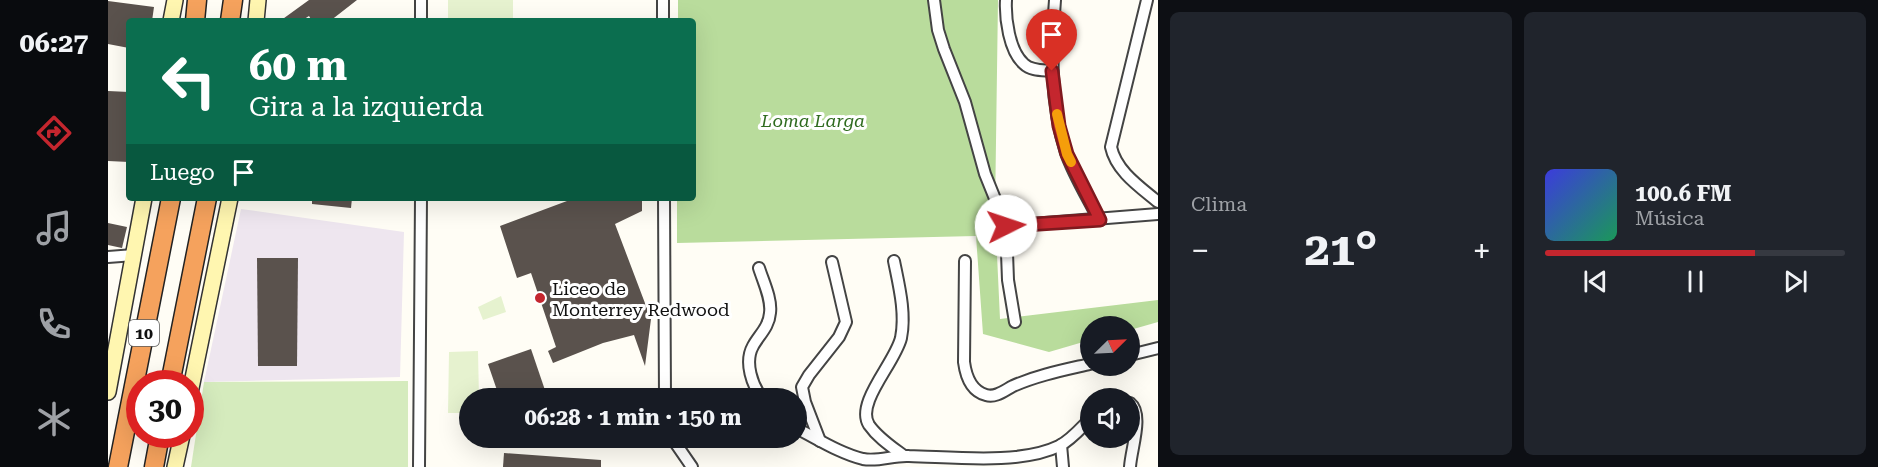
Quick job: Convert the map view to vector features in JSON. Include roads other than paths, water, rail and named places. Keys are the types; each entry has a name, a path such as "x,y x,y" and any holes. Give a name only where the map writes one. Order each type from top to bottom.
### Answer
{"highway":[{"path":"195,18 197,0"},
{"path":"230,18 232,0"},
{"name":"10","path":"118,467 170,201"},
{"name":"10","path":"173,370 206,201"},
{"path":"154,467 158,448"}],"street":[{"path":"172,18 175,0"},
{"path":"256,18 258,0"},
{"path":"421,18 422,0"},
{"path":"663,0 663,18"},
{"path":"934,0 938,30 944,49 965,102 985,174 1006,226 1008,280 1015,322"},
{"path":"1006,0 1005,16 1011,41 1023,64 1033,69 1052,71"},
{"path":"1055,0 1051,47 1059,126 1067,154 1100,220"},
{"path":"1147,0 1111,147 1113,156 1122,169 1158,202"},
{"path":"108,392 143,201"},
{"path":"195,370 229,201"},
{"path":"419,467 421,201"},
{"path":"664,201 665,388"},
{"path":"1006,226 1158,214"},
{"path":"108,257 134,255"},
{"path":"894,261 902,303 901,338 896,353 871,394 865,411 866,419 873,431 904,456"},
{"path":"965,261 964,362 970,385 978,392 995,396 1031,379 1080,367"},
{"path":"820,441 805,402 802,387 808,375 839,337 846,322 832,262"},
{"path":"758,388 749,363 753,346 766,327 771,311 759,268"},
{"path":"108,362 118,346"},
{"path":"1140,352 1158,348"},
{"path":"807,434 862,459 877,460 904,456 999,458 1036,455 1061,445 1080,428"},
{"path":"1061,445 1063,467"},
{"path":"175,467 179,448"},
{"path":"679,448 692,467"},
{"path":"1130,467 1133,448"}],"place":[{"name":"Liceo de Monterrey Redwood","path":"540,298"}],"park label":[{"name":"Loma Larga","path":"813,120"}]}
